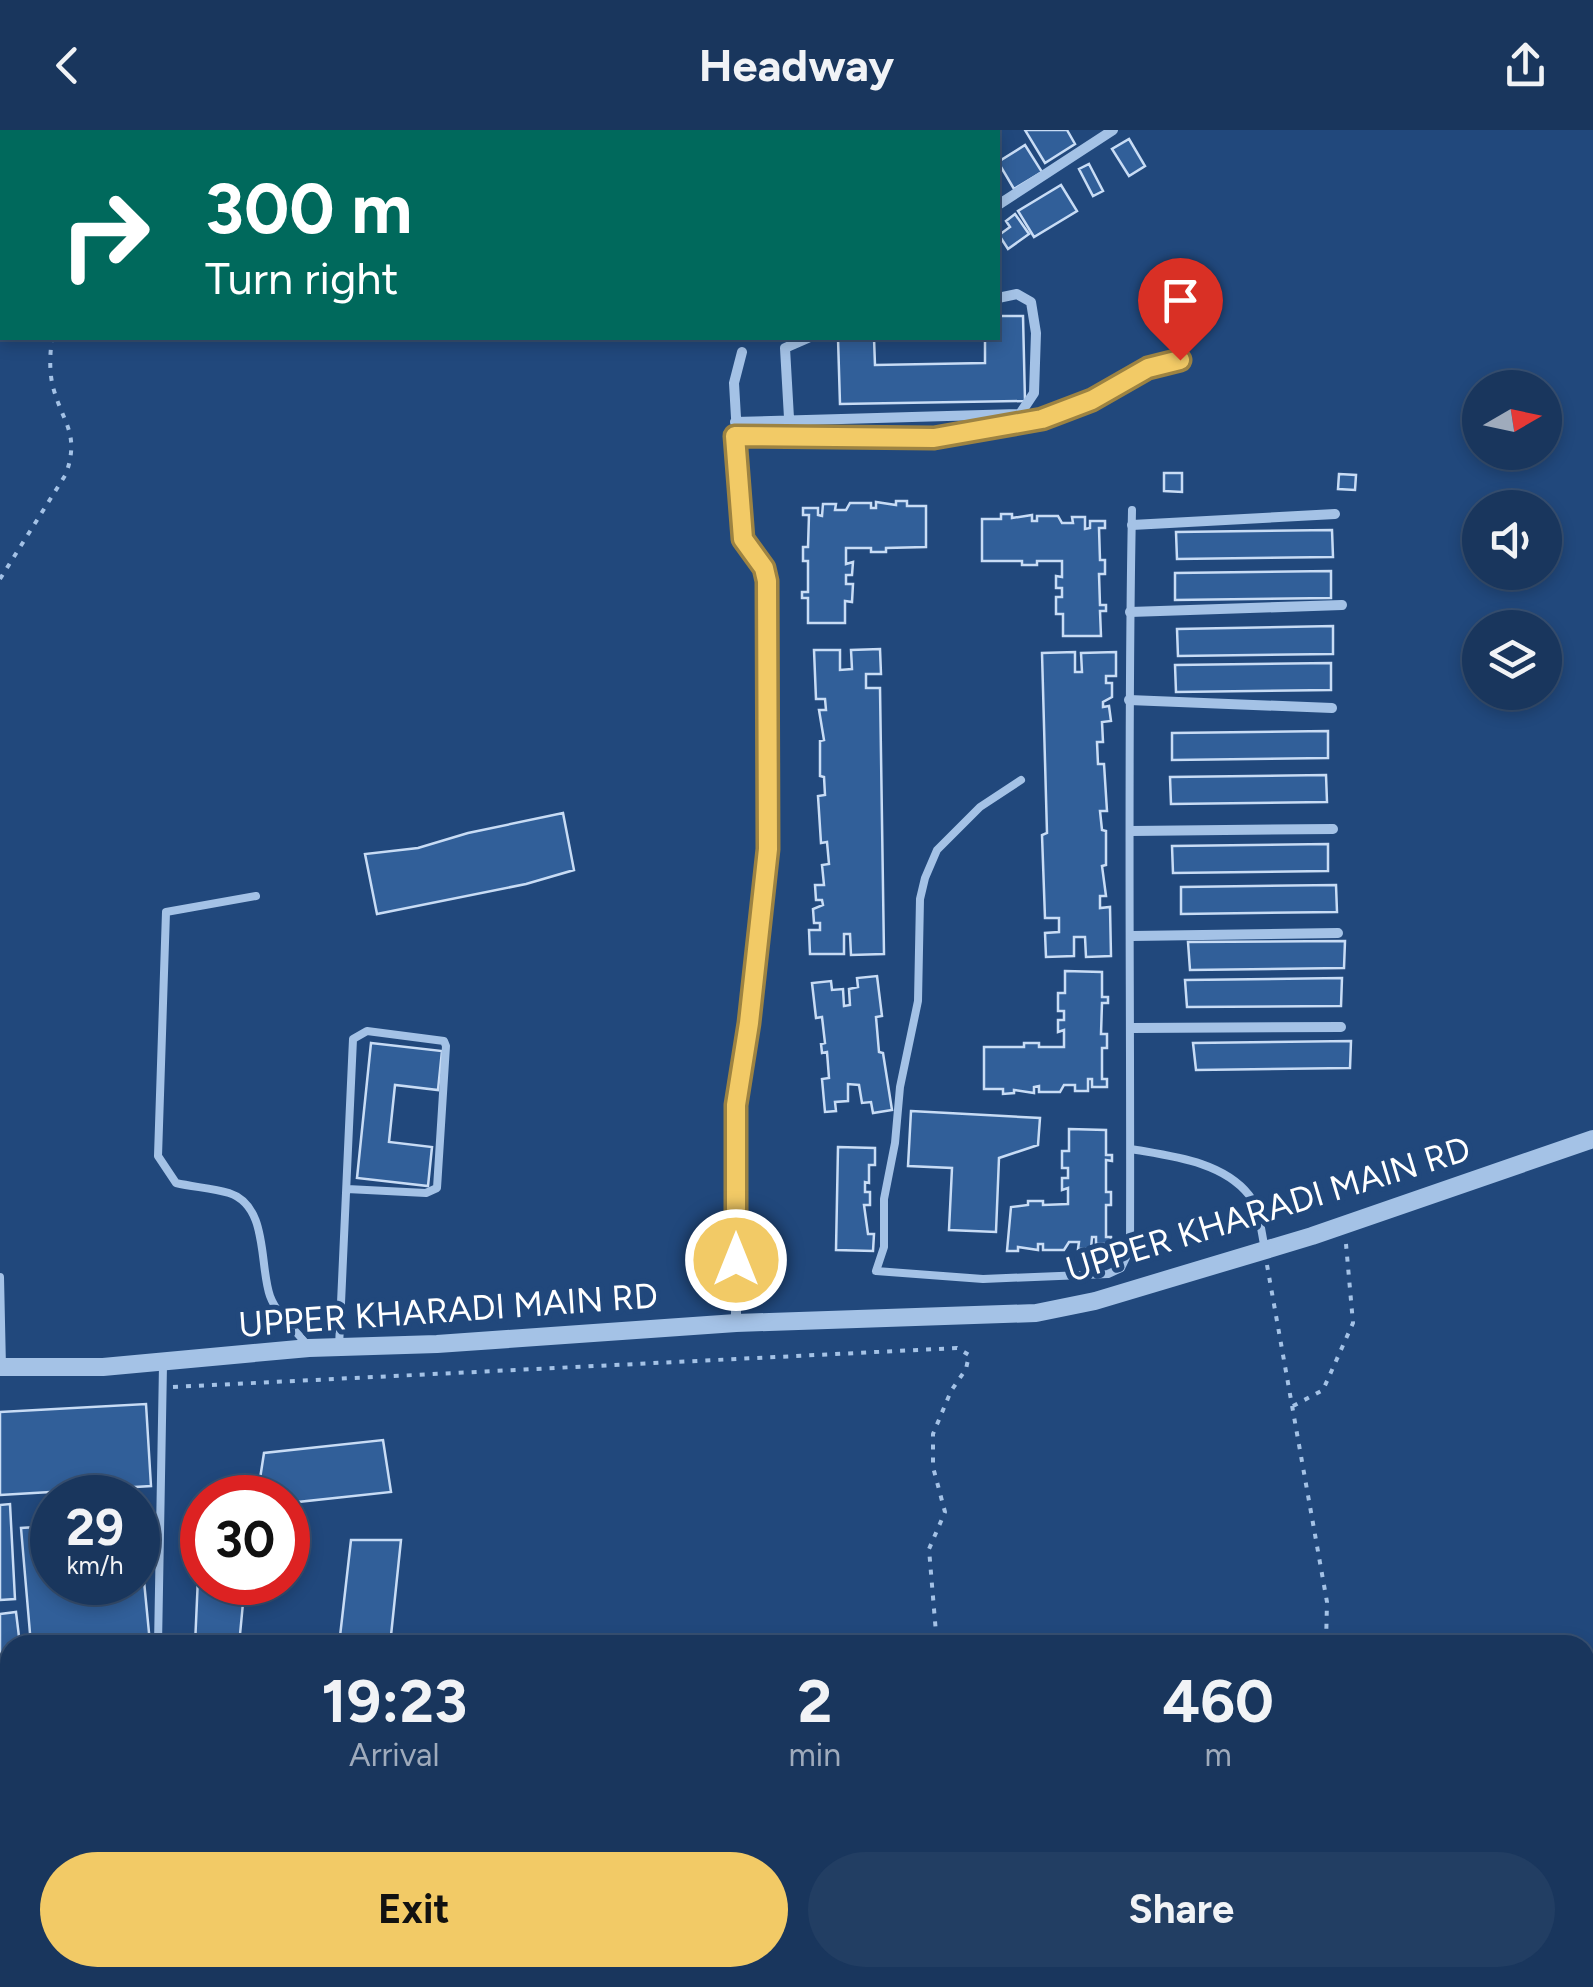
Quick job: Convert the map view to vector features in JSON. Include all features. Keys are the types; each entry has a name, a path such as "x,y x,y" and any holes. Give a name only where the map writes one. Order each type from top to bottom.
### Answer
{"street":[{"path":"1000,205 1113,130"},
{"path":"734,422 1020,414 1034,393 1036,333 1030,302 1017,294 1000,298"},
{"path":"789,418 786,348 804,340"},
{"path":"736,1322 736,1105 768,849 767,581 764,568 743,539 734,422 734,383 742,352"},
{"path":"735,436 934,438 1042,419 1092,400 1148,368 1180,360"},
{"path":"1132,526 1335,514"},
{"path":"1130,612 1342,605"},
{"path":"1129,700 1332,708"},
{"path":"1132,831 1333,829"},
{"path":"1132,936 1338,933"},
{"path":"1131,1028 1341,1026"},
{"name":"UPPER KHARADI MAIN RD","path":"1,1367 104,1367 308,1348 437,1344 736,1322 1036,1313 1095,1301 1265,1250 1593,1139"}],"lane":[{"path":"1021,780 980,807 937,850 924,878 918,1001 900,1086 884,1199 884,1247 876,1272 983,1278 1108,1274 1120,1268 1130,1249 1132,831 1127,778 1132,510"},
{"path":"256,896 166,912 158,1156 176,1184 232,1194 245,1202 259,1232 268,1292 275,1307 308,1348"},
{"path":"339,1347 353,1039 366,1031 444,1041 438,1188 426,1193 347,1188"},
{"path":"1131,1150 1181,1158 1230,1179 1249,1195 1259,1217 1265,1250"},
{"path":"0,1277 1,1367"},
{"path":"158,1635 163,1362"}],"path":[{"path":"0,578 66,474 72,455 70,425 54,388 52,340"},
{"path":"1292,1406 1323,1390 1353,1323 1345,1224"},
{"path":"1265,1250 1326,1602 1326,1635"},
{"path":"163,1388 957,1348 969,1355 966,1369 951,1391 933,1434 934,1467 945,1512 930,1550 935,1635"}],"building":[{"path":"1025,130 1067,130 1075,144 1045,163"},
{"path":"1129,139 1145,166 1129,176 1112,149"},
{"path":"1025,145 1042,172 1014,189 1000,161"},
{"path":"1089,164 1103,191 1093,196 1079,169"},
{"path":"1061,185 1077,211 1034,237 1018,211"},
{"path":"1015,214 1029,234 1008,249 1000,237 1010,227 1006,221"},
{"path":"1000,316 1023,316 1025,401 840,404 838,340 874,340 875,365 985,363 985,340 1000,340"},
{"path":"1164,473 1182,473 1182,492 1164,491"},
{"path":"1339,474 1356,475 1355,490 1338,489"},
{"path":"896,501 907,501 907,506 926,506 926,547 886,548 886,552 846,548 846,564 853,562 846,584 853,584 852,602 845,601 845,623 808,623 808,598 802,598 802,592 808,592 808,561 803,561 803,547 808,547 809,515 803,515 803,508 818,508 818,515 822,516 823,504 836,504 835,510 846,510 850,503 871,503 871,508 876,508 876,502 896,505"},
{"path":"1001,514 1012,514 1012,518 1032,515 1032,521 1037,521 1037,516 1058,516 1062,523 1073,523 1072,517 1085,517 1085,529 1090,528 1090,521 1105,521 1105,528 1099,528 1100,560 1105,560 1105,574 1099,574 1100,605 1106,605 1106,611 1100,611 1101,636 1063,636 1063,614 1056,614 1056,597 1062,597 1062,588 1056,588 1056,576 1062,577 1062,561 1022,565 1022,561 982,561 982,519 1001,519"},
{"path":"1332,530 1333,557 1177,559 1176,532"},
{"path":"1331,571 1331,598 1175,600 1175,573"},
{"path":"1333,626 1333,654 1178,656 1177,629"},
{"path":"880,649 881,674 866,674 866,688 880,688 884,954 851,955 850,934 844,934 844,954 810,954 809,930 820,930 820,923 814,923 813,909 823,905 822,900 816,900 815,885 824,885 822,865 829,864 827,842 821,843 818,796 825,795 824,777 820,776 820,741 824,740 819,710 826,710 825,699 816,699 814,650 840,650 840,670 852,669 851,650"},
{"path":"1075,652 1075,672 1082,672 1081,653 1116,652 1116,676 1106,676 1106,683 1112,683 1112,697 1103,702 1103,707 1109,706 1111,721 1102,722 1103,742 1097,742 1098,764 1104,764 1107,811 1100,811 1102,830 1106,831 1106,865 1102,866 1106,896 1100,896 1100,908 1110,907 1111,956 1086,957 1085,937 1074,937 1074,956 1046,957 1045,933 1059,932 1059,918 1045,918 1042,653"},
{"path":"1331,663 1331,690 1176,692 1175,665"},
{"path":"1328,731 1328,758 1172,760 1172,733"},
{"path":"1326,775 1327,802 1171,804 1170,777"},
{"path":"563,813 574,870 526,884 377,914 365,854 418,848"},
{"path":"1328,844 1328,871 1173,873 1172,846"},
{"path":"1336,885 1337,912 1181,914 1181,887"},
{"path":"1345,941 1344,968 1190,970 1188,942"},
{"path":"1065,971 1102,972 1102,997 1108,997 1108,1003 1102,1003 1101,1034 1107,1034 1107,1048 1102,1048 1102,1079 1107,1079 1107,1087 1092,1087 1092,1079 1088,1079 1088,1091 1075,1091 1075,1085 1064,1085 1060,1092 1039,1092 1039,1086 1034,1087 1034,1093 1014,1090 1003,1094 1003,1089 984,1089 984,1047 1039,1043 1039,1047 1064,1047 1064,1030 1058,1032 1058,1020 1064,1020 1064,1011 1058,1011 1058,993 1065,993"},
{"path":"877,976 882,1016 876,1017 879,1052 883,1053 892,1110 873,1113 871,1102 862,1103 859,1085 848,1084 848,1101 835,1102 836,1111 825,1112 822,1079 829,1078 827,1052 822,1053 822,1017 816,1018 812,983 831,981 832,990 843,989 844,1006 850,1005 849,989 858,987 857,978"},
{"path":"1342,978 1341,1006 1187,1007 1185,980"},
{"path":"1351,1041 1350,1068 1196,1070 1193,1043"},
{"path":"371,1043 442,1051 438,1090 395,1085 389,1142 432,1147 428,1186 357,1178"},
{"path":"911,1111 1040,1118 1038,1145 999,1158 996,1232 949,1230 952,1168 908,1166"},
{"path":"1069,1129 1106,1130 1106,1155 1112,1155 1112,1161 1106,1160 1106,1192 1111,1192 1111,1205 1106,1205 1106,1237 1111,1237 1111,1244 1096,1244 1096,1237 1092,1237 1091,1249 1078,1249 1079,1242 1069,1242 1064,1250 1043,1250 1043,1244 1038,1244 1038,1250 1018,1247 1018,1251 1007,1251 1011,1207 1028,1205 1028,1201 1068,1204 1068,1188 1062,1190 1062,1178 1068,1178 1068,1168 1062,1168 1062,1151 1069,1151"},
{"path":"838,1147 875,1148 875,1165 869,1165 869,1183 865,1182 870,1205 864,1205 868,1234 874,1234 873,1251 836,1250"},
{"path":"146,1404 150,1475 30,1475 30,1493 0,1495 0,1412"},
{"path":"383,1440 391,1492 310,1501 310,1475 261,1475 264,1453"},
{"path":"10,1504 15,1599 0,1600 0,1505"},
{"path":"30,1527 30,1605 146,1605 149,1635 30,1635 21,1528"},
{"path":"351,1540 401,1540 391,1635 340,1635"},
{"path":"197,1605 243,1605 240,1635 195,1635"},
{"path":"16,1612 19,1635 0,1635 0,1614"}],"route":[{"path":"736,1260 736,1105 768,849 768,681 767,581 764,568 743,539 735,436 934,438 1042,419 1092,400 1148,368 1180,360"}]}
